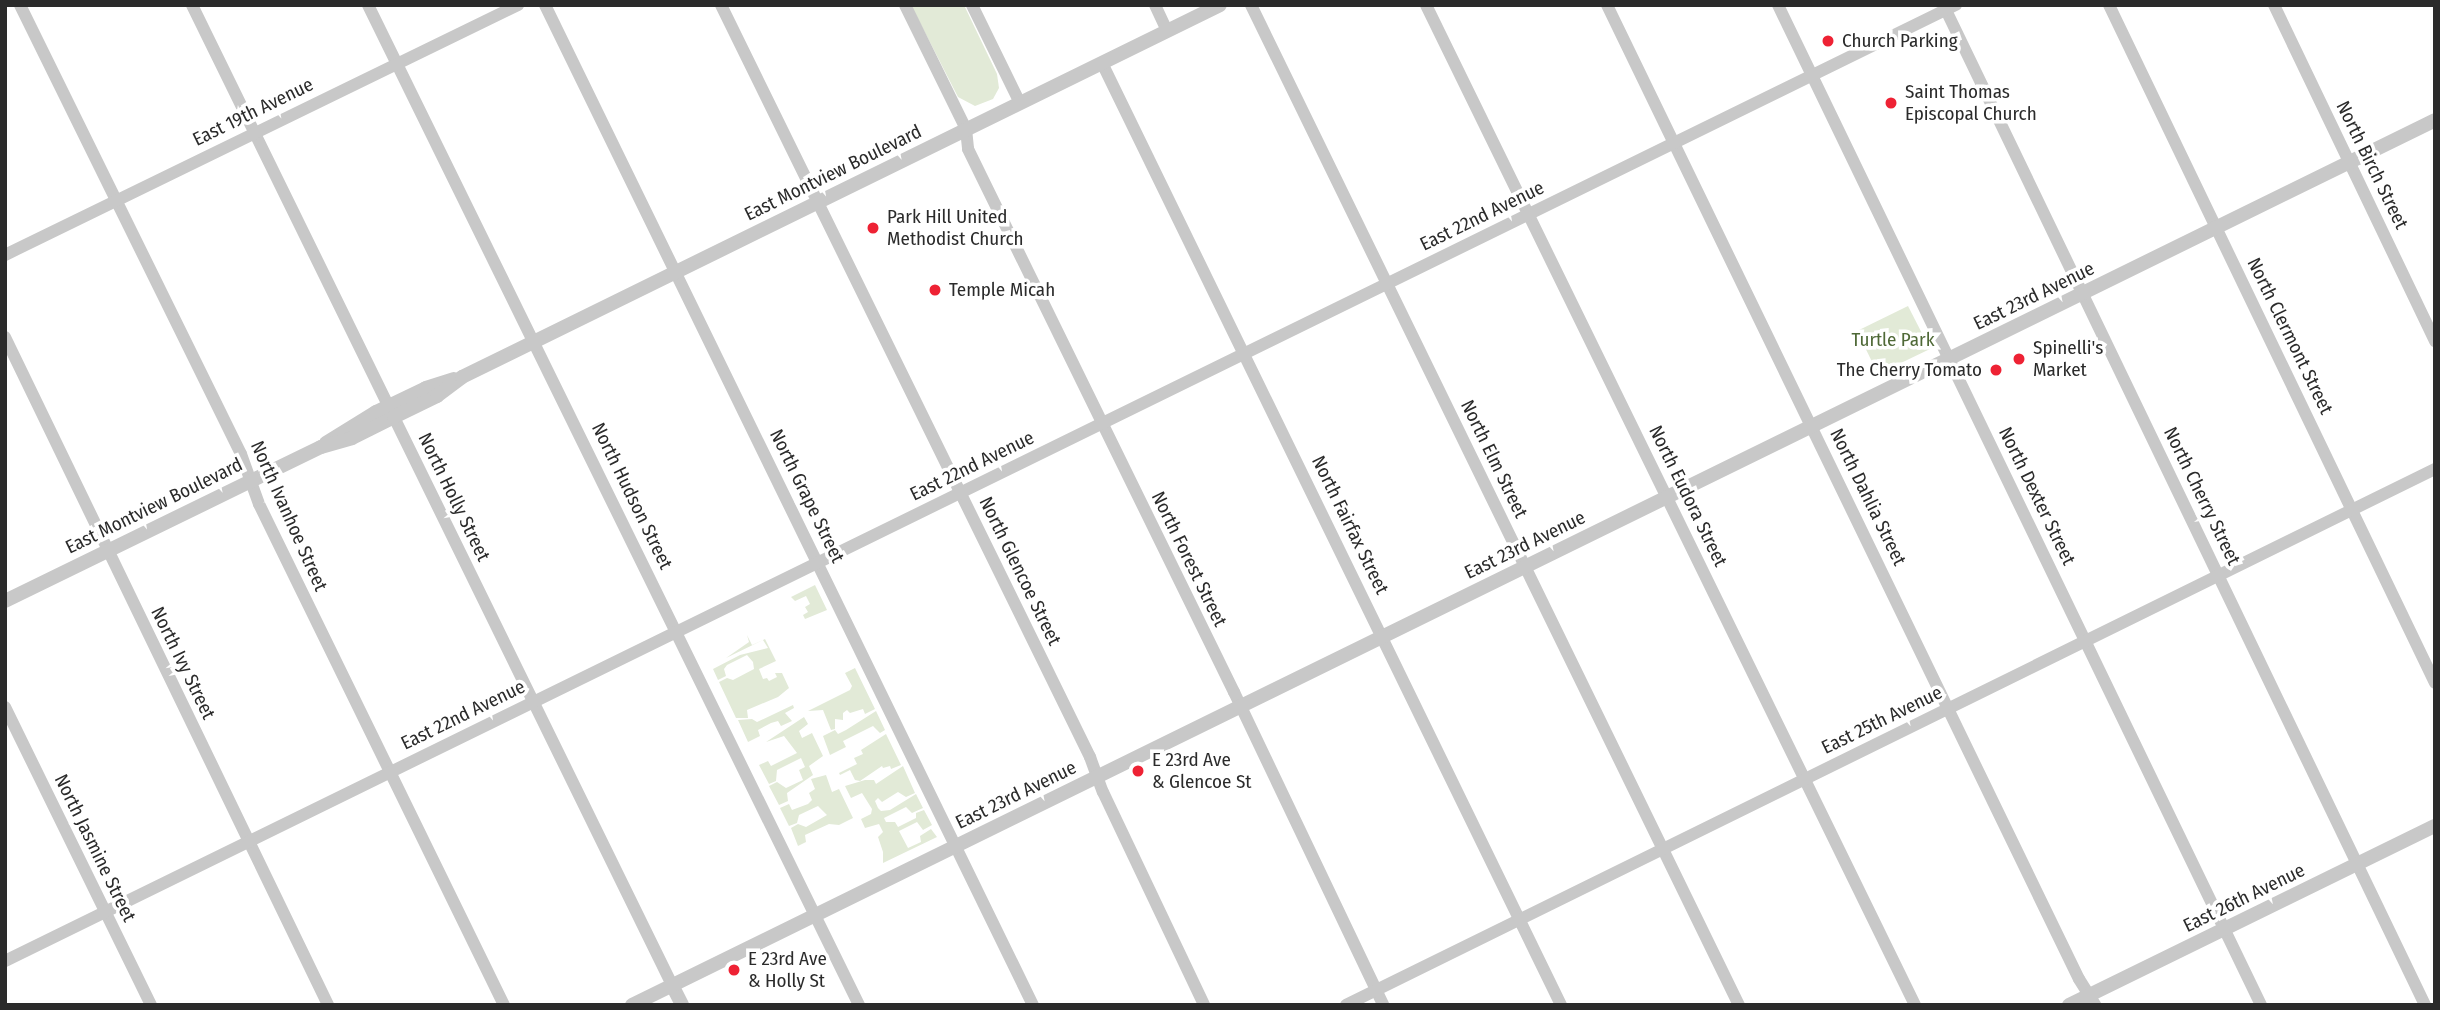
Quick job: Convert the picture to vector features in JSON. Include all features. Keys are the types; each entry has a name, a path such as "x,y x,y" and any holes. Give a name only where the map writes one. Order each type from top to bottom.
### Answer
{"street":[{"name":"North Ivanhoe Street","path":"20,5 241,454 259,504 504,1005"},
{"name":"North Holly Street","path":"192,5 682,1005"},
{"name":"North Hudson Street","path":"368,5 678,631 859,1005"},
{"name":"East 19th Avenue","path":"5,255 518,5"},
{"name":"North Grape Street","path":"545,5 1033,1005"},
{"name":"North Glencoe Street","path":"721,5 961,493 1204,1005"},
{"name":"North Forest Street","path":"905,5 966,129 968,149 1383,1005"},
{"path":"972,5 1020,103"},
{"path":"1155,5 1167,31"},
{"name":"East Montview Boulevard","path":"5,601 321,447 346,428 437,396 462,377 534,341 1220,5"},
{"name":"North Elm Street","path":"1251,5 1739,1005"},
{"name":"North Eudora Street","path":"1426,5 1915,1005"},
{"name":"North Dahlia Street","path":"1607,5 2092,1000"},
{"name":"North Dexter Street","path":"1778,5 2261,1005"},
{"name":"North Clermont Street","path":"2109,5 2435,683"},
{"name":"North Birch Street","path":"2274,5 2435,341"},
{"name":"East 22nd Avenue","path":"5,961 1948,7"},
{"name":"North Cherry Street","path":"1948,7 2082,293 2424,1005"},
{"name":"North Fairfax Street","path":"1102,63 1561,1005"},
{"name":"East 23rd Avenue","path":"632,1005 2435,120"},
{"name":"North Ivy Street","path":"5,337 328,1005"},
{"name":"East 25th Avenue","path":"1346,1005 2435,470"},
{"name":"North Jasmine Street","path":"5,707 151,1005"},
{"name":"East 26th Avenue","path":"2070,1005 2092,1000 2225,929 2435,826"}],"green space":[{"path":"911,5 964,5 997,74 999,88 993,99 975,106 958,97"},
{"name":"Turtle Park","path":"1908,306 1930,349 1878,374 1857,331"},
{"path":"815,585 827,610 805,619 803,615 808,612 805,607 810,604 806,596 795,601 791,597"},
{"path":"747,635 752,645 765,639 776,661 759,669 763,679 767,678 769,681 777,677 775,673 782,673 789,688 778,697 747,710 748,718 736,718 719,682 727,678 733,680 754,669 753,662 747,655 727,665 724,669 726,676 718,680 713,669 740,655 768,648 763,640 726,658 749,642"},
{"path":"855,668 875,709 865,714 863,709 850,713 847,710 843,713 843,720 835,719 835,729 831,730 823,710 808,711 850,690 852,686 845,673"},
{"path":"793,705 794,708 785,713 792,721 781,726 778,721 771,723 758,730 760,736 748,742 738,720 752,719 757,722"},
{"path":"876,711 885,730 880,733 873,726 843,741 846,747 830,755 823,736 835,730 838,734"},
{"path":"804,717 808,724 799,731 802,738 812,733 823,756 809,766 813,775 787,793 788,801 779,805 769,786 777,782 786,788 803,780 799,770 805,767 801,758 777,770 776,781 769,784 759,765 768,761 771,766 797,753 784,736 766,742"},
{"path":"886,734 901,765 891,769 890,766 882,766 860,781 855,780 850,770 840,775 839,773 857,764 854,758 863,754 861,750"},
{"path":"903,766 915,793 906,797 898,792 882,802 878,798 875,801 878,808 881,811 890,810 916,794 923,808 912,813 906,807 884,818 886,822 895,822 898,827 916,818 916,813 924,810 932,825 923,830 917,822 899,831 908,848 921,842 920,836 931,829 937,837 883,863 878,837 883,832 879,824 865,828 861,819 871,814 872,809 862,793 851,798 845,786 865,780 874,780 876,784"},
{"path":"826,775 832,792 839,789 853,818 839,825 829,824 805,835 806,842 798,846 791,828 798,824 806,827 827,815 818,806 799,815 797,823 789,826 780,808 789,804 792,810 808,804 812,800 809,793 815,789 811,779"}],"place":[{"name":"Church Parking","path":"1828,41"},
{"name":"Saint Thomas Episcopal Church","path":"1891,103"},
{"name":"Park Hill United Methodist Church","path":"873,228"},
{"name":"Temple Micah","path":"935,290"},
{"name":"Spinelli's Market","path":"2019,359"},
{"name":"The Cherry Tomato","path":"1996,370"},
{"name":"E 23rd Ave & Glencoe St","path":"1138,771"},
{"name":"E 23rd Ave & Holly St","path":"734,970"}]}
